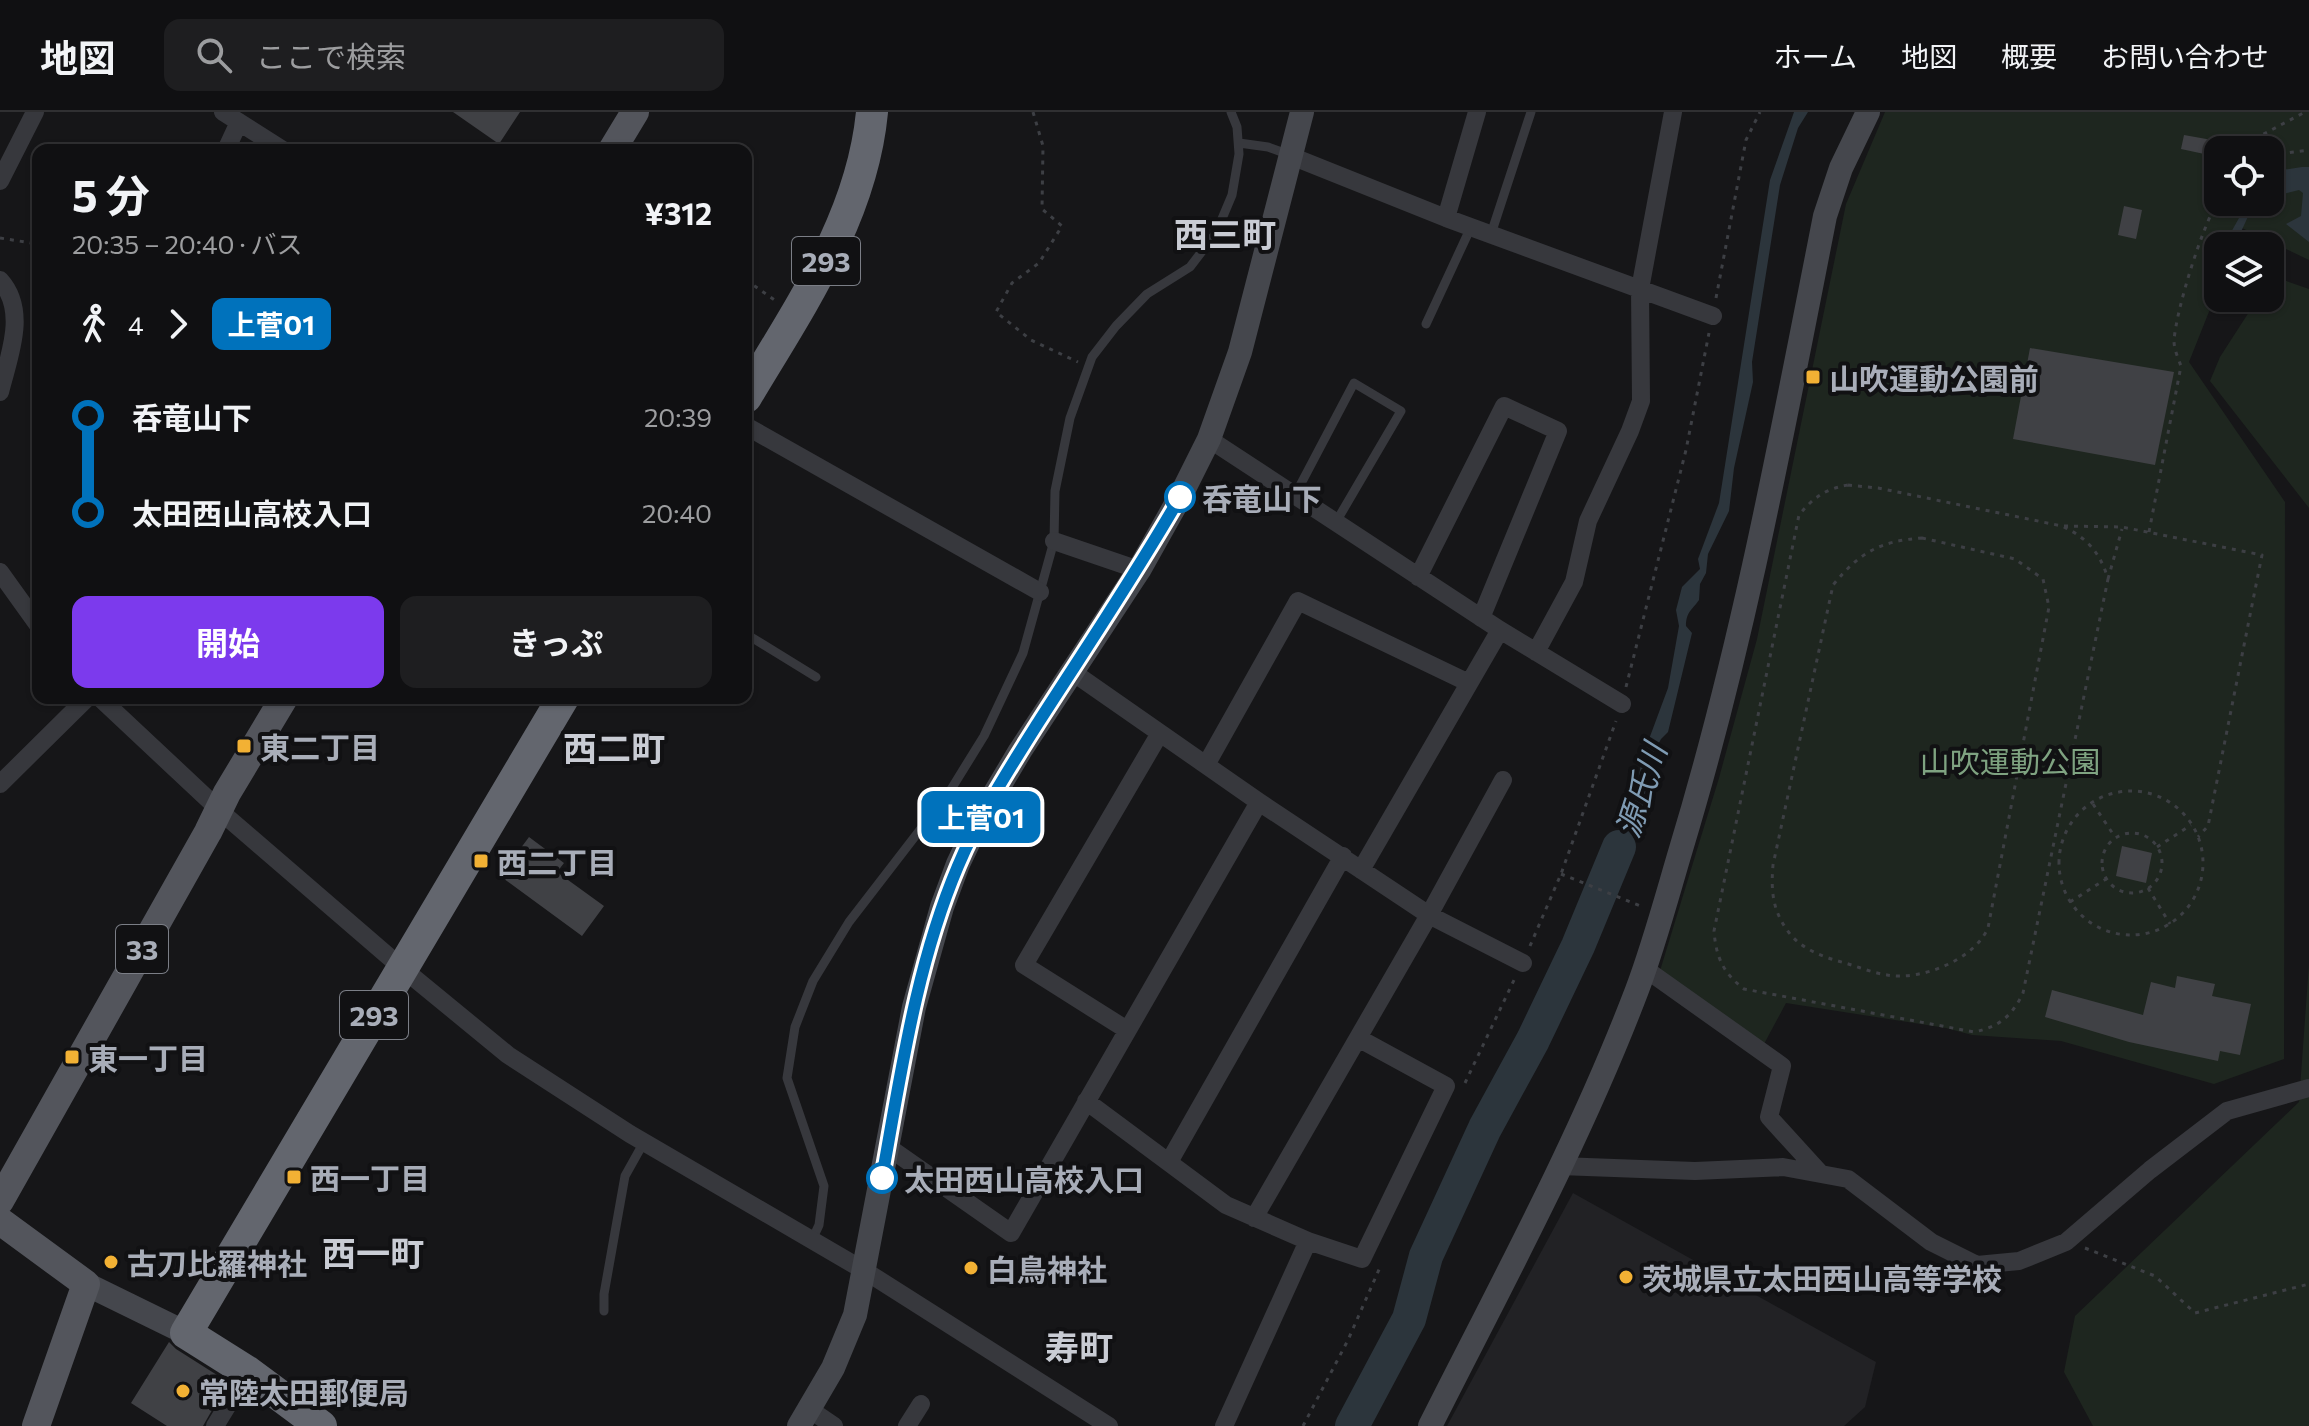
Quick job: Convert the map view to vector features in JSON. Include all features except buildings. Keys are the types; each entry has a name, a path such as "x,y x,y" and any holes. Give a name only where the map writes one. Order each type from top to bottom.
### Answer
{"highway":[{"name":"293","path":"752,387 845,221 870,131 872,112"},
{"name":"293","path":"186,1333 559,704"},
{"path":"186,1333 248,1372 321,1426"}],"main road":[{"path":"616,144 635,112"},
{"name":"33","path":"0,1201 281,704"},
{"path":"0,1221 86,1284 36,1426"}],"street":[{"path":"0,181 35,112"},
{"path":"834,1426 804,1418 845,1344 855,1315 922,978 942,907 979,820 1071,671 1139,570 1209,439 1240,352 1302,112"},
{"path":"1446,218 1477,112"},
{"path":"1536,652 1574,582 1588,521 1641,401 1640,289 1673,112"},
{"path":"1430,1426 1560,1166 1637,990 1701,783 1734,658 1762,534 1825,216 1841,168 1868,112"},
{"path":"227,144 231,117 274,144"},
{"path":"1291,156 1446,218 1713,316"},
{"path":"0,280 7,287 15,322 0,392"},
{"path":"1418,577 1504,406 1558,431 1481,618"},
{"path":"752,429 1040,592"},
{"path":"1209,439 1481,618 1622,704"},
{"path":"1054,541 1139,570"},
{"path":"0,572 32,617"},
{"path":"1206,765 1298,601 1469,683"},
{"path":"1361,870 1500,630"},
{"path":"1071,671 1429,915 1523,963"},
{"path":"0,784 81,704"},
{"path":"106,704 156,754 220,810 402,968 508,1055 644,1142 865,1271 1106,1425"},
{"path":"1127,1030 1024,965 1160,733"},
{"path":"1254,1218 1503,780"},
{"path":"888,1147 1011,1233 1259,802"},
{"path":"1169,1162 1343,856"},
{"path":"1644,968 1782,1066 1769,1117 1821,1174"},
{"path":"1086,1101 1226,1205 1308,1241 1362,1259 1446,1086 1358,1038"},
{"path":"1560,1166 1695,1171 1783,1167 1848,1179 1931,1242 1977,1265 2019,1261 2066,1242 2150,1170 2227,1111 2309,1088"},
{"path":"1224,1426 1308,1241"},
{"path":"86,1284 186,1333"},
{"path":"215,1426 248,1372"},
{"path":"907,1426 921,1404"}],"lane":[{"path":"812,1240 819,1225 824,1186 787,1078 795,1027 813,981 849,922 924,826 984,736 1023,653 1054,541 1058,477 1070,418 1092,357 1147,294 1190,267 1216,233 1232,195 1239,154 1237,127 1231,112"},
{"path":"1491,234 1531,112"},
{"path":"1239,143 1268,147 1291,156"},
{"path":"1426,324 1471,227"},
{"path":"1295,495 1354,383 1401,411 1336,522"},
{"path":"752,638 816,677"},
{"path":"604,1311 604,1294 625,1176 644,1142"}],"path":[{"path":"1033,112 1043,146 1042,209 1062,226 1039,263 1012,283 996,312 1031,340 1089,367"},
{"path":"1464,1085 1523,963 1561,874 1622,704 1686,450 1746,140 1760,112"},
{"path":"2260,136 2305,112"},
{"path":"2284,152 2309,150"},
{"path":"2149,532 2181,366 2174,344 2179,316 2209,216"},
{"path":"0,238 32,243"},
{"path":"752,284 795,314"},
{"path":"2108,579 2093,546 2079,533 2062,526 1878,488 1848,485 1830,488 1813,497 1799,515 1714,931 1715,948 1730,978 1744,989 1974,1032 1991,1028 2011,1014 2023,993 2108,579 2122,527"},
{"path":"2062,526 2122,527 2262,555 2208,826 2198,837"},
{"path":"1922,538 2015,559 2043,579 2049,607 1988,928 1983,940 1956,961 1924,973 1890,976 1828,959 1806,949 1788,933 1776,912 1771,889 1773,865 1833,585 1850,564 1871,549 1896,540 1922,538"},
{"path":"2118,792 2146,793 2172,804 2192,824 2198,837 2203,865 2197,892 2190,905 2170,924 2144,935 2116,934 2090,923 2070,902 2060,876 2060,848 2071,822 2092,803 2118,792"},
{"path":"2092,803 2115,837"},
{"path":"2157,847 2192,824"},
{"path":"2133,833 2151,839 2157,847 2162,864 2160,874 2148,888 2130,893 2121,891 2106,879 2103,852 2115,837 2133,833"},
{"path":"2053,846 2060,848"},
{"path":"1561,874 1628,903"},
{"path":"2070,902 2106,879"},
{"path":"2148,888 2170,924"},
{"path":"2066,1242 2155,1276 2195,1313 2309,1284"},
{"path":"1303,1426 1348,1340 1386,1253"}],"shaded area":[{"name":"茨城県立太田西山高等学校","path":"1573,1193 1876,1362 1865,1407 1844,1426 1447,1426"}],"green space":[{"name":"山吹運動公園","path":"1885,112 2309,112 2309,260 2284,248 2284,232 2250,232 2242,228 2240,232 2204,232 2204,312 2209,312 2189,362 2285,502 2284,1059 2214,1084 2061,1041 1972,1035 1946,1028 1786,1003 1764,1044 1659,974 1719,778 1757,639 1846,204"},
{"path":"2284,280 2309,289 2309,508 2210,381 2220,357 2249,312 2284,312"},
{"path":"2309,964 2309,1426 2093,1426 2064,1372 2075,1316 2299,1102"}],"water":[{"path":"1794,112 1808,112 1798,128 1780,185 1752,362 1753,382 1734,468 1729,511 1708,554 1699,600 1687,617 1686,626 1692,633 1668,732 1651,758 1639,828 1615,861 1610,891 1596,885 1606,869 1606,853 1632,816 1642,758 1668,688 1679,626 1676,610 1682,587 1700,569 1698,559 1719,503 1770,180"},
{"path":"2309,167 2309,242 2286,224 2301,216 2303,193 2299,190 2284,194 2284,170"},
{"path":"2240,216 2248,216 2241,232 2231,232"}],"waterway":[{"name":"源氏川","path":"1352,1426 1409,1319 1426,1256 1485,1128 1533,1040 1578,946 1619,847"}],"bus line":[{"name":"上菅01","path":"882,1178 914,1007 942,907 958,864 979,820 1020,751 1139,570 1180,497"}],"place":[{"name":"山吹運動公園前","path":"1813,377"},
{"name":"呑竜山下","path":"1180,497"},
{"name":"東二丁目","path":"244,746"},
{"name":"西二丁目","path":"481,861"},
{"name":"東一丁目","path":"72,1057"},
{"name":"西一丁目","path":"294,1177"},
{"name":"太田西山高校入口","path":"882,1178"},
{"name":"古刀比羅神社","path":"111,1262"},
{"name":"白鳥神社","path":"971,1268"},
{"name":"茨城県立太田西山高等学校","path":"1626,1277"},
{"name":"常陸太田郵便局","path":"183,1391"}],"district":[{"name":"西三町","path":"1225,233"},
{"name":"西二町","path":"614,747"},
{"name":"西一町","path":"373,1252"},
{"name":"寿町","path":"1079,1346"}]}
